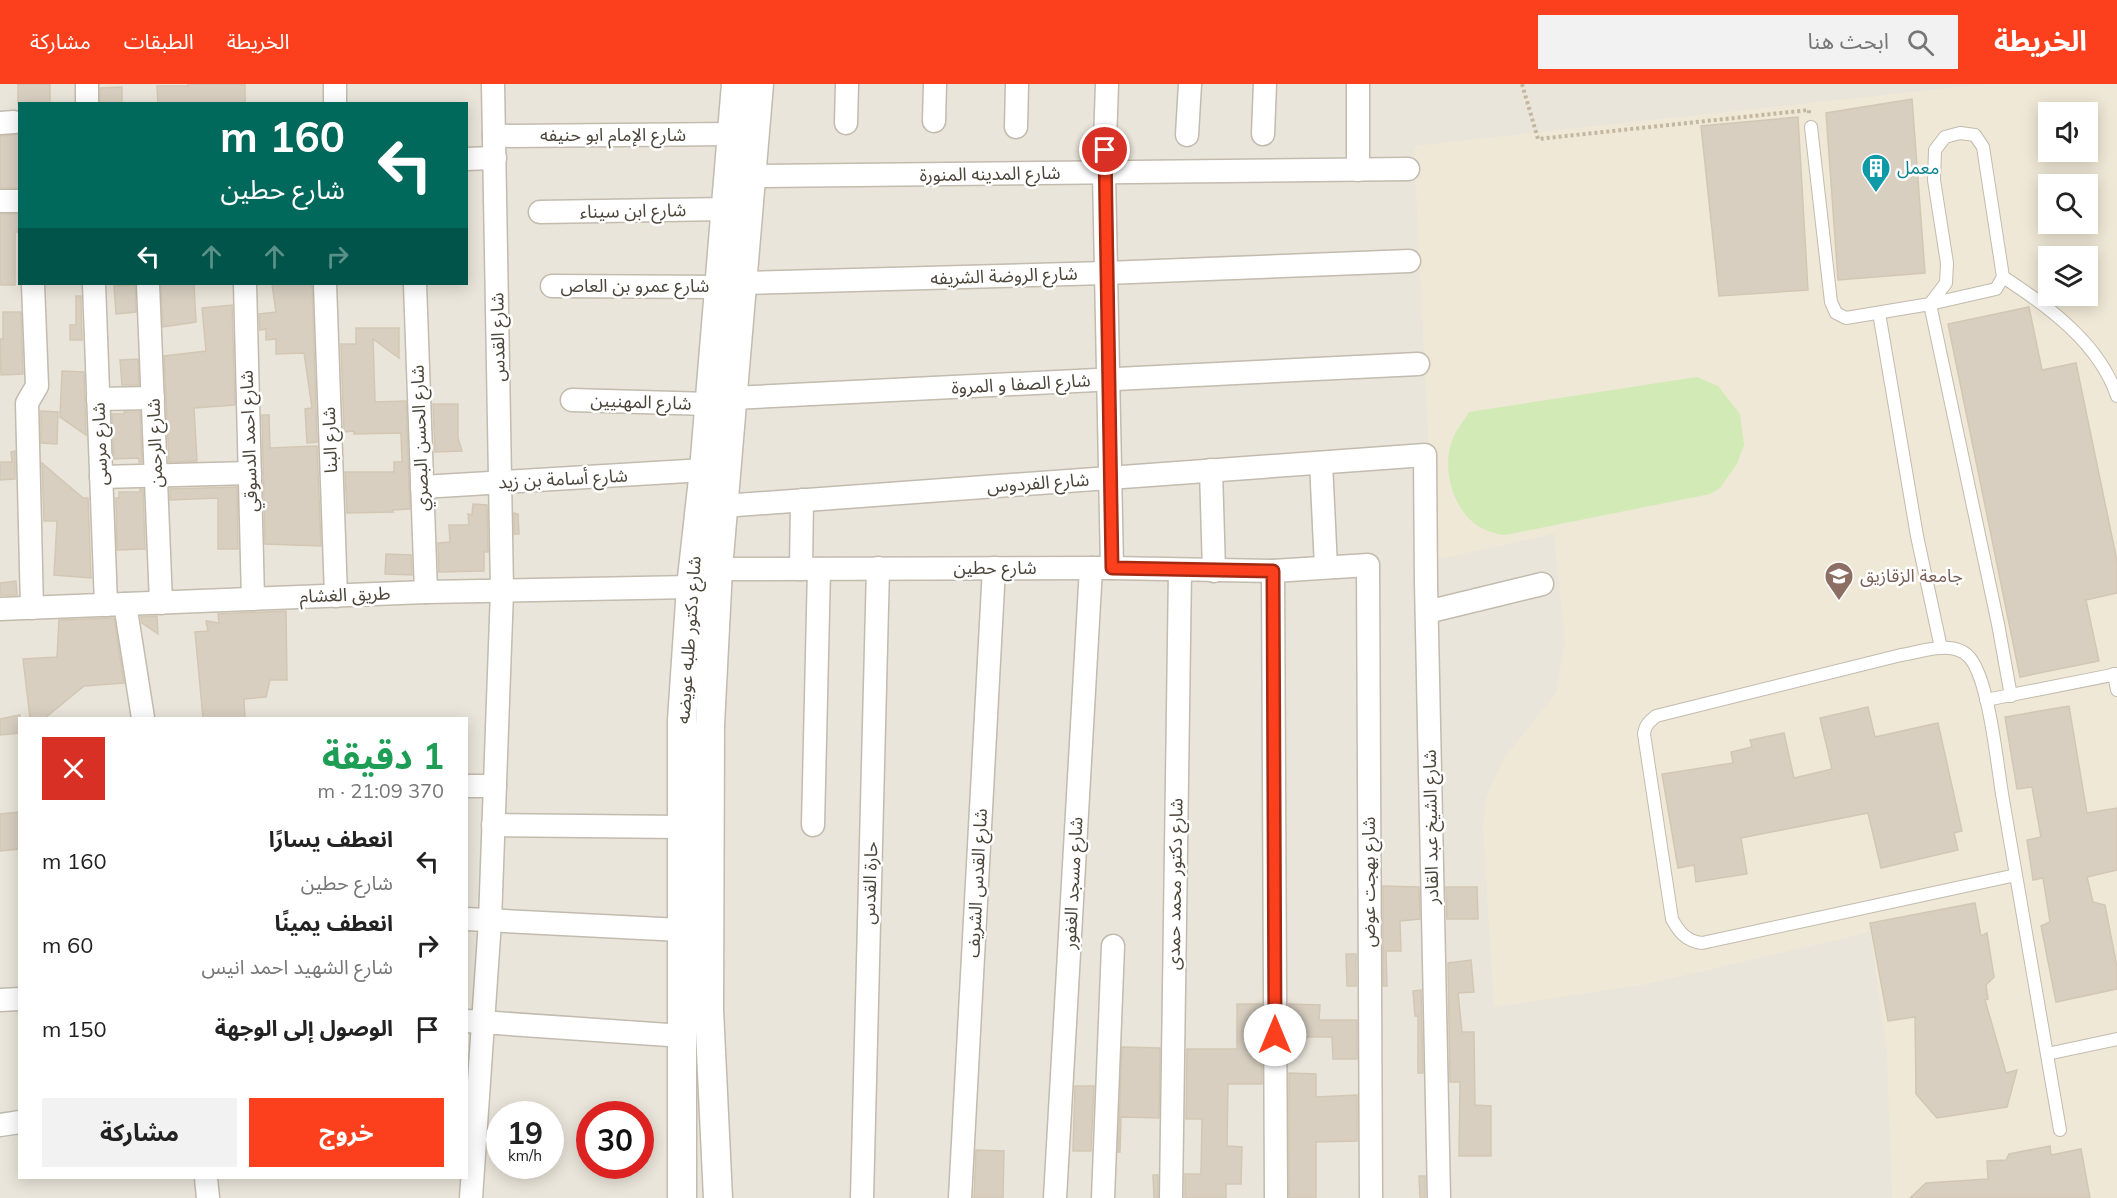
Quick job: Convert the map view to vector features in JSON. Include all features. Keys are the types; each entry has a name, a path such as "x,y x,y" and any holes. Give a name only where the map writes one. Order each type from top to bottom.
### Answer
{"street":[{"path":"87,84 87,102"},
{"path":"335,84 335,102"},
{"name":"شارع القدس","path":"471,1198 475,1021 490,921 502,591 493,84"},
{"name":"شارع دكتور طلبه عويضه","path":"731,285 726,209 736,84"},
{"name":"شارع دكتور طلبه عويضه","path":"718,1198 709,1010 708,915 710,726 723,506 721,401 731,285 751,176 759,84"},
{"path":"846,123 847,84"},
{"path":"934,121 935,84"},
{"path":"1016,127 1017,84"},
{"name":"شارع مسجد الغفور","path":"1055,1198 1110,478 1104,172 1107,84"},
{"path":"1187,135 1190,84"},
{"path":"1263,134 1265,84"},
{"path":"1358,84 1358,170"},
{"name":"شارع الإمام ابو حنيفه","path":"468,158 494,147 732,134"},
{"name":"شارع المدينه المنورة","path":"751,176 1408,169"},
{"path":"0,201 18,201"},
{"name":"شارع ابن سيناء","path":"540,212 726,209"},
{"name":"شارع الروضة الشريفه","path":"731,285 1409,261"},
{"path":"32,608 27,403 37,386 33,285"},
{"name":"شارع مرسى","path":"94,285 101,477 116,604 142,717"},
{"name":"شارع الرحمن","path":"148,285 161,603"},
{"name":"شارع احمد الدسوقي","path":"244,285 253,599"},
{"name":"شارع البنا","path":"325,285 336,596"},
{"name":"شارع الحسن البصري","path":"415,285 426,592"},
{"name":"شارع عمرو بن العاص","path":"552,286 731,285"},
{"name":"شارع الصفا و المروة","path":"721,401 1418,364"},
{"path":"98,399 153,398"},
{"name":"شارع المهنيين","path":"572,400 721,401"},
{"name":"شارع دكتور طلبه عويضه","path":"682,1198 682,720 691,587 704,470 721,401"},
{"name":"شارع الفردوس","path":"723,506 1425,455"},
{"name":"شارع الشيخ عبد القادر","path":"1425,455 1439,1198"},
{"path":"1321,463 1326,567"},
{"name":"شارع أسامة بن زيد","path":"422,487 704,470"},
{"path":"1211,471 1214,571"},
{"path":"101,477 250,473"},
{"path":"802,500 810,569 813,825"},
{"name":"شارع حطين","path":"718,569 1102,568 1273,571 1368,565"},
{"name":"شارع بهجت عوض","path":"1368,565 1371,1198"},
{"name":"حارة القدس","path":"862,1198 878,568"},
{"name":"شارع القدس الشريف","path":"960,1198 993,568"},
{"name":"شارع دكتور محمد حمدى","path":"1171,1198 1180,570"},
{"path":"1273,571 1276,1198"},
{"path":"1427,612 1542,584"},
{"name":"طريق الغشام","path":"0,609 426,592 691,587"},
{"path":"468,786 495,786"},
{"path":"493,825 681,826"},
{"path":"468,919 681,930"},
{"path":"1103,1198 1113,946"},
{"path":"0,1000 18,999"},
{"path":"475,1021 683,1036"},
{"path":"0,1125 18,1122"},
{"path":"206,1179 208,1198"}],"lane":[{"path":"1811,127 1831,302 1836,313 1846,318 1880,313 1930,303 1996,289 2002,277 1983,147 1975,135 1960,132 1945,137 1935,150 1934,180 1947,263 1946,283 1930,303"},
{"path":"2002,277 2040,301 2085,342 2113,383 2117,396"},
{"path":"1930,303 2011,696"},
{"path":"1880,313 1917,536 1941,648"},
{"path":"2016,875 1702,943 1692,942 1677,929 1672,919 1644,734 1647,723 1656,716 1901,655 1941,648 1960,650 1969,657 1977,668 1986,700 2060,1130"},
{"path":"1986,700 2115,674 2117,690"},
{"path":"2047,1054 2117,1039"}],"path":[{"path":"1522,84 1538,139 1809,110 1811,127"}],"shaded area":[{"path":"0,84 2117,84 2117,1198 0,1198"},
{"name":"جامعة الزقازيق","path":"1986,84 2117,84 2117,1198 1892,1198 1887,1053 1870,932 1647,984 1494,1007 1483,826 1487,795 1505,757 1556,693 1565,642 1554,534 1434,560 1414,146"}],"green space":[{"path":"1697,377 1718,386 1740,414 1744,445 1737,464 1720,488 1710,494 1505,535 1477,525 1466,516 1460,507 1451,485 1449,451 1455,434 1469,412"}],"building":[{"path":"18,84 50,84 50,102 18,102"},
{"path":"188,84 245,84 245,102 158,102 157,86 188,86"},
{"path":"122,87 122,102 100,102 100,88"},
{"name":"معمل","path":"1912,99 1925,273 1838,280 1826,113"},
{"path":"1798,117 1808,290 1719,296 1701,126"},
{"path":"18,134 18,188 0,188 0,136"},
{"path":"0,214 18,214 18,232 15,232 15,285 0,285"},
{"path":"135,285 136,312 116,314 114,286"},
{"path":"161,285 194,285 196,322 163,327"},
{"path":"272,285 312,285 317,442 307,443 305,409 312,408 304,353 276,354 276,339 266,340 266,329 260,330 259,314 276,312"},
{"path":"76,296 81,296 82,340 70,340 70,325 76,325"},
{"path":"232,305 235,405 194,408 197,461 169,462 164,356 206,351 202,308"},
{"path":"2029,307 2042,370 2076,363 2117,561 2117,593 2086,600 2099,661 2020,677 1948,324"},
{"path":"3,312 21,312 23,374 1,375 0,339 3,339"},
{"path":"356,328 399,328 399,358 373,339 375,402 406,401 410,509 392,510 393,512 347,513 345,472 394,472 394,462 402,462 401,433 354,434 354,431 344,432 341,344 356,344"},
{"path":"138,359 139,385 122,385 120,360"},
{"path":"62,371 84,372 86,435 60,417"},
{"path":"433,404 458,404 458,438 462,451 435,452"},
{"path":"41,411 58,412 57,444 41,443"},
{"path":"124,412 140,412 142,462 139,462 139,458 114,459 112,414 124,414"},
{"path":"262,415 269,415 270,448 317,446 321,546 265,544"},
{"path":"15,451 15,479 0,480 0,462 12,462 11,452"},
{"path":"42,463 83,498 88,498 91,578 54,575 57,521 44,521"},
{"path":"237,487 238,549 218,549 218,498 170,500 170,489"},
{"path":"140,489 143,489 145,549 117,550 116,498 119,498 119,492 140,492"},
{"path":"473,504 487,505 488,552 484,552 484,571 439,572 438,543 450,542 449,525 469,525 468,514 472,515"},
{"path":"514,513 518,514 519,534 514,534"},
{"path":"386,554 411,555 412,575 385,574"},
{"path":"16,581 17,595 0,595 0,583"},
{"path":"286,611 287,680 270,680 266,697 244,699 245,717 203,717 195,632 208,631 206,621 219,623 218,614"},
{"path":"157,616 158,634 142,623 141,617"},
{"path":"114,618 124,683 84,686 46,717 30,717 23,659 57,657 59,620"},
{"path":"2069,706 2087,813 2117,808 2117,870 2087,877 2093,902 2105,905 2117,967 2117,989 2056,1002 2041,926 2050,922 2043,878 2033,880 2027,840 2041,837 2032,787 2017,789 2005,717"},
{"path":"1868,707 1875,737 1938,723 1962,831 1954,833 1958,850 1881,868 1868,813 1741,838 1747,874 1696,882 1694,865 1678,868 1662,774 1733,763 1731,752 1752,747 1750,740 1784,733 1794,778 1832,769 1820,718"},
{"path":"20,715 18,733 0,735 0,719"},
{"path":"18,812 18,849 0,851 0,814"},
{"path":"1383,886 1419,887 1420,919 1400,921 1401,951 1386,951 1387,986 1383,986"},
{"path":"1446,887 1477,887 1478,919 1447,919"},
{"path":"1975,903 1981,936 1987,933 1994,977 1986,985 1988,999 1985,1000 2006,1073 2017,1070 2007,1107 1937,1118 1916,1094 1915,1017 1888,1021 1870,923"},
{"path":"1346,954 1356,954 1356,986 1347,986"},
{"path":"1471,960 1474,992 1458,993 1462,1032 1474,1032 1475,1105 1491,1106 1491,1156 1459,1156 1460,1082 1450,1082 1448,963"},
{"path":"1421,990 1423,1073 1418,1073 1418,1016 1415,1016 1413,991"},
{"path":"1237,1004 1262,1004 1262,1084 1228,1084 1227,1146 1242,1147 1241,1184 1226,1184 1226,1198 1185,1198 1185,1174 1201,1174 1202,1119 1186,1119 1187,1049 1237,1049"},
{"path":"1289,1004 1320,1005 1319,1020 1357,1020 1357,1059 1333,1059 1332,1037 1289,1037"},
{"path":"1122,1047 1160,1048 1159,1118 1121,1117 1120,1152 1118,1152"},
{"path":"1289,1073 1316,1074 1316,1097 1357,1095 1357,1141 1316,1142 1316,1198 1289,1198"},
{"path":"1075,1086 1094,1086 1091,1151 1073,1151"},
{"path":"2050,1146 2051,1155 2081,1149 2090,1198 1910,1198 1926,1183 1988,1179 1987,1161 2006,1160 2009,1154"},
{"path":"976,1150 1004,1151 1003,1198 974,1198"},
{"path":"1153,1175 1158,1175 1158,1198 1154,1198"},
{"path":"1419,1176 1425,1176 1425,1198 1420,1198"}],"place":[{"name":"معمل","path":"1876,194"},
{"name":"جامعة الزقازيق","path":"1839,602"}],"route":[{"path":"1105,150 1112,568 1273,571 1275,1035"}]}
